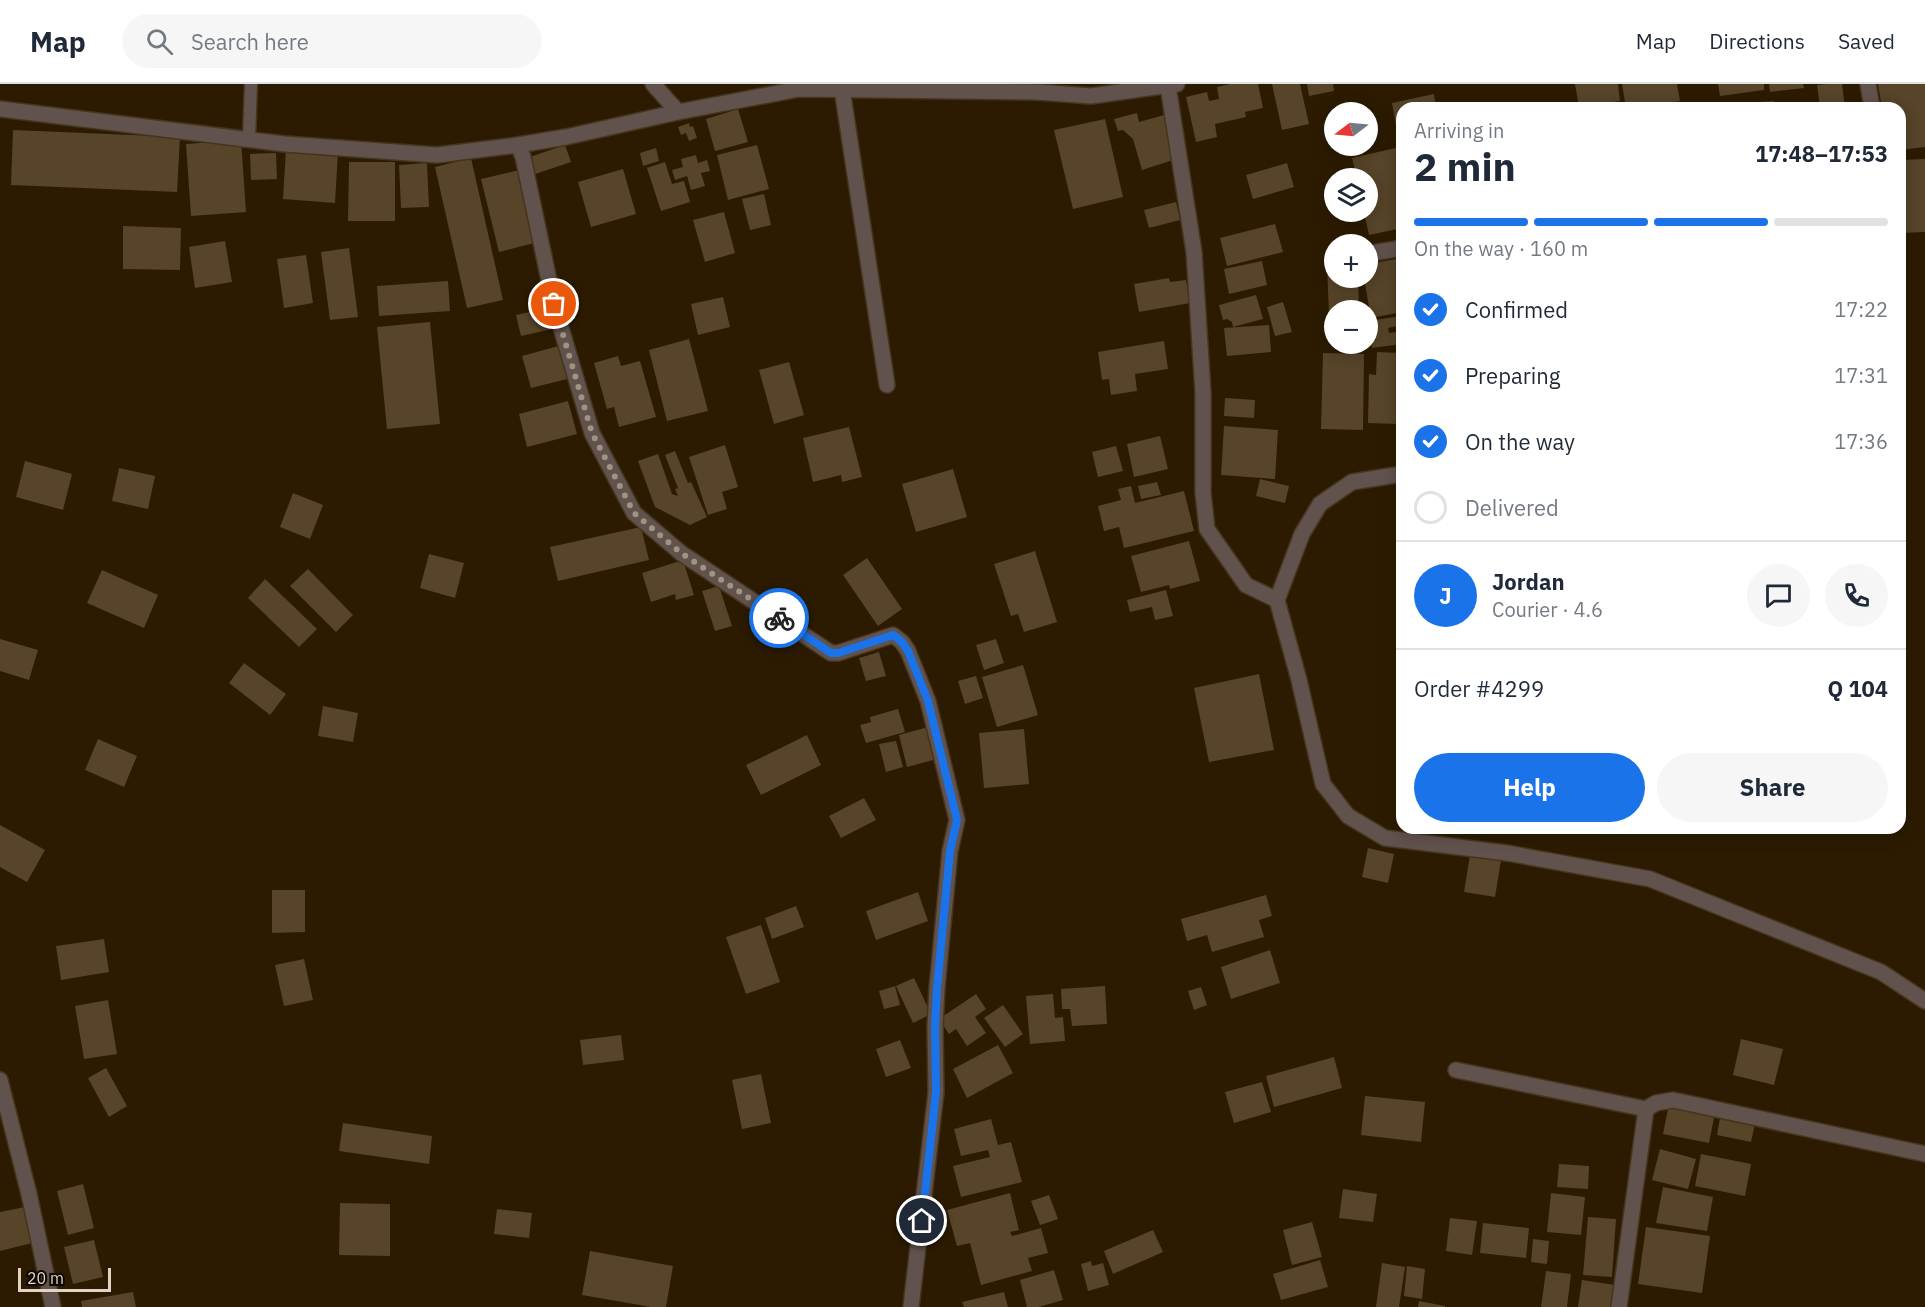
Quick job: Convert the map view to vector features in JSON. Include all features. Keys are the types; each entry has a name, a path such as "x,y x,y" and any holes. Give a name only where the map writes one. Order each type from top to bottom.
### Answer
{"street":[{"path":"652,84 678,112"},
{"path":"1868,84 1871,102"},
{"path":"0,109 285,144 437,155 518,145 799,89 1037,88 1091,96 1172,85 1194,252 1203,392 1203,493 1207,529 1246,585 1277,600"},
{"path":"842,89 887,385"},
{"path":"518,145 523,157 554,304 592,433 634,513 681,553 831,653 838,653 893,635 908,651 928,701 957,820 950,851 937,988 936,1092 911,1307"},
{"path":"1378,252 1396,249"},
{"path":"1396,475 1352,482 1320,504 1302,534 1277,600 1299,680 1323,784 1348,816 1385,838 1507,853 1650,879 1881,972 1925,1000"},
{"path":"1456,1070 1646,1109 1656,1102 1673,1100 1925,1154"},
{"path":"0,1080 53,1307"},
{"path":"1619,1307 1646,1109"}],"lane":[{"path":"249,139 251,84"}],"building":[{"path":"1230,84 1258,84 1263,108 1245,112 1246,117 1215,124 1217,137 1196,142 1186,97 1207,92 1209,101 1219,99 1217,87"},
{"path":"1272,84 1300,84 1309,124 1282,130"},
{"path":"1307,84 1333,84 1334,91 1309,96"},
{"path":"1575,84 1618,84 1620,101 1578,102"},
{"path":"1622,84 1677,84 1680,101 1625,102"},
{"path":"1718,84 1764,84 1764,90 1720,96"},
{"path":"1769,84 1803,84 1804,88 1770,92"},
{"path":"1842,84 1844,102 1819,102 1817,85"},
{"path":"1878,84 1925,84 1925,147 1906,149 1906,102 1881,102"},
{"path":"1434,94 1435,102 1397,102"},
{"path":"1396,102 1396,125 1392,103"},
{"path":"738,109 748,142 715,151 706,119"},
{"path":"1137,113 1139,122 1164,115 1176,159 1142,170 1133,139 1123,130 1118,131 1114,119"},
{"path":"1105,119 1123,197 1073,209 1054,130"},
{"path":"689,123 690,127 693,126 697,138 689,141 686,133 681,135 678,127"},
{"path":"13,130 180,137 177,192 11,185"},
{"path":"241,140 246,212 191,216 186,144"},
{"path":"565,145 571,162 535,174 530,157"},
{"path":"757,145 769,189 728,200 717,155"},
{"path":"656,148 659,161 643,166 640,153"},
{"path":"1396,148 1396,229 1369,234 1366,222 1378,222 1378,168 1354,168 1352,158 1378,156 1378,152"},
{"path":"286,149 338,152 335,203 283,199"},
{"path":"276,153 277,179 251,180 250,154"},
{"path":"696,155 698,163 707,160 710,171 701,173 705,186 691,190 687,176 675,180 672,170 683,167 681,159"},
{"path":"471,158 503,300 467,308 435,167"},
{"path":"1925,159 1925,232 1906,233 1906,160"},
{"path":"349,162 395,162 395,221 348,221"},
{"path":"665,162 672,184 684,181 690,202 661,211 647,168"},
{"path":"427,163 429,207 401,208 399,165"},
{"path":"1287,163 1294,187 1253,199 1246,175"},
{"path":"623,169 636,214 591,227 578,182"},
{"path":"520,170 538,242 499,252 481,179"},
{"path":"764,194 771,225 750,230 742,199"},
{"path":"1176,202 1180,220 1149,228 1144,210"},
{"path":"724,212 735,253 705,262 693,220"},
{"path":"1275,224 1283,252 1227,266 1220,238"},
{"path":"123,226 181,228 180,270 123,269"},
{"path":"225,241 232,282 195,288 189,247"},
{"path":"349,248 358,317 330,320 321,252"},
{"path":"306,255 313,303 284,308 277,259"},
{"path":"1396,259 1396,313 1378,317 1378,300 1368,300 1366,288 1378,288 1378,262"},
{"path":"1262,261 1267,285 1229,294 1224,269"},
{"path":"1169,278 1170,282 1186,280 1190,303 1139,312 1134,284"},
{"path":"448,281 450,311 379,316 377,286"},
{"path":"1328,288 1358,288 1359,300 1328,300"},
{"path":"1256,295 1263,319 1233,327 1232,322 1227,319 1223,320 1219,305"},
{"path":"723,297 730,327 698,335 691,304"},
{"path":"1283,302 1292,332 1275,336 1267,307"},
{"path":"552,307 557,328 521,336 516,315"},
{"path":"1396,317 1396,326 1388,328 1389,333 1396,332 1396,345 1378,347 1378,320"},
{"path":"430,322 440,424 387,429 377,327"},
{"path":"1269,325 1271,352 1227,356 1224,328"},
{"path":"689,339 708,411 667,421 649,350"},
{"path":"1164,341 1168,369 1135,374 1137,391 1111,395 1109,379 1102,380 1098,352"},
{"path":"562,345 571,378 531,388 522,356"},
{"path":"1378,352 1396,353 1396,424 1368,423 1369,374 1376,375"},
{"path":"1323,353 1364,354 1363,430 1321,429"},
{"path":"618,356 621,366 640,361 656,417 619,427 614,407 607,409 594,363"},
{"path":"789,362 804,415 774,424 759,370"},
{"path":"1225,398 1255,400 1254,418 1224,416"},
{"path":"568,401 577,434 527,447 519,414"},
{"path":"1224,426 1278,430 1275,479 1221,475"},
{"path":"849,427 862,477 842,482 841,475 813,482 803,438"},
{"path":"1160,436 1168,469 1134,477 1127,444"},
{"path":"725,445 738,487 722,492 727,509 708,515 689,457"},
{"path":"1116,446 1123,471 1098,477 1092,452"},
{"path":"675,451 688,483 691,482 707,517 690,525 655,507 638,461 658,454 672,494 678,496 675,489 678,488 665,455"},
{"path":"25,461 72,474 63,510 16,497"},
{"path":"119,468 155,476 148,509 112,501"},
{"path":"953,469 967,517 916,532 902,484"},
{"path":"1260,479 1289,486 1285,503 1256,496"},
{"path":"1157,482 1161,495 1141,499 1138,486"},
{"path":"1131,486 1135,503 1184,491 1194,531 1124,548 1119,527 1104,531 1098,506 1121,500 1118,489"},
{"path":"293,493 323,505 310,539 280,527"},
{"path":"641,527 649,560 558,581 550,547"},
{"path":"1189,541 1200,581 1170,589 1169,585 1141,592 1131,556"},
{"path":"1035,551 1057,622 1024,632 1018,614 1011,616 994,564"},
{"path":"429,554 464,563 455,598 420,588"},
{"path":"867,558 902,609 878,626 843,575"},
{"path":"683,560 694,595 676,600 675,594 651,602 642,573"},
{"path":"308,569 353,615 336,632 290,586"},
{"path":"102,570 158,595 144,628 87,603"},
{"path":"265,579 317,629 299,647 248,598"},
{"path":"719,586 732,626 715,631 702,591"},
{"path":"1166,590 1173,616 1155,620 1152,607 1130,612 1127,600"},
{"path":"0,639 38,650 29,680 0,671"},
{"path":"996,639 1004,663 984,670 976,645"},
{"path":"879,652 886,676 866,681 859,658"},
{"path":"244,663 286,694 270,715 229,683"},
{"path":"1023,665 1038,715 997,727 982,677"},
{"path":"1259,674 1274,750 1209,762 1194,688"},
{"path":"976,676 983,698 965,704 958,681"},
{"path":"323,706 358,713 353,742 318,736"},
{"path":"898,709 905,732 866,743 860,725 871,722 870,717"},
{"path":"928,727 937,759 907,767 899,735"},
{"path":"1024,729 1029,784 984,788 979,733"},
{"path":"807,735 821,765 761,795 746,765"},
{"path":"98,739 137,756 124,787 85,770"},
{"path":"896,741 903,767 886,772 879,744"},
{"path":"864,798 876,820 841,838 829,816"},
{"path":"0,825 45,850 27,882 0,867"},
{"path":"1368,848 1394,854 1388,883 1362,877"},
{"path":"1470,855 1501,860 1495,897 1464,892"},
{"path":"272,890 305,890 305,932 272,933"},
{"path":"918,892 928,921 876,940 866,911"},
{"path":"1266,895 1272,916 1259,920 1264,937 1212,952 1207,935 1187,941 1181,919"},
{"path":"796,906 804,927 772,939 765,918"},
{"path":"761,925 780,982 746,994 726,937"},
{"path":"104,939 109,972 61,980 56,946"},
{"path":"1270,950 1280,983 1231,999 1221,967"},
{"path":"304,959 313,1000 284,1006 275,965"},
{"path":"914,978 931,1014 913,1023 896,986"},
{"path":"895,986 900,1005 884,1009 879,991"},
{"path":"1105,986 1107,1024 1072,1026 1070,1009 1062,1009 1061,989"},
{"path":"1201,987 1207,1005 1194,1010 1188,991"},
{"path":"976,994 986,1009 975,1017 986,1033 967,1046 956,1029 949,1034 939,1019"},
{"path":"1053,994 1055,1018 1063,1017 1065,1041 1030,1044 1026,996"},
{"path":"108,1000 117,1054 84,1059 75,1006"},
{"path":"1003,1005 1023,1034 1005,1047 984,1018"},
{"path":"621,1035 624,1060 583,1065 580,1040"},
{"path":"1741,1039 1783,1049 1774,1085 1733,1075"},
{"path":"900,1040 911,1068 886,1077 876,1049"},
{"path":"998,1045 1013,1073 967,1098 953,1069"},
{"path":"1334,1057 1342,1088 1274,1107 1266,1076"},
{"path":"106,1068 127,1106 109,1117 88,1078"},
{"path":"761,1074 771,1123 742,1129 732,1080"},
{"path":"1262,1082 1271,1112 1234,1123 1225,1092"},
{"path":"1365,1096 1425,1102 1421,1142 1361,1135"},
{"path":"1669,1104 1715,1113 1709,1143 1663,1134"},
{"path":"1721,1112 1756,1119 1751,1142 1717,1135"},
{"path":"991,1119 998,1145 1011,1142 1022,1182 961,1197 953,1166 990,1157 988,1150 961,1156 954,1129"},
{"path":"343,1123 432,1136 429,1164 339,1151"},
{"path":"1660,1149 1696,1159 1688,1189 1652,1180"},
{"path":"1701,1154 1751,1164 1745,1196 1695,1186"},
{"path":"1559,1164 1589,1166 1588,1189 1557,1187"},
{"path":"83,1184 94,1228 68,1235 57,1191"},
{"path":"1663,1187 1713,1197 1707,1231 1656,1223"},
{"path":"1343,1189 1377,1194 1373,1222 1339,1218"},
{"path":"1010,1193 1019,1230 1010,1232 1012,1236 1041,1228 1048,1253 1028,1258 1032,1271 981,1285 970,1243 957,1246 947,1210"},
{"path":"1551,1193 1585,1197 1581,1235 1547,1232"},
{"path":"1049,1195 1058,1219 1040,1225 1031,1201"},
{"path":"340,1203 390,1204 390,1256 339,1255"},
{"path":"25,1207 32,1243 0,1251 0,1212"},
{"path":"497,1209 532,1213 529,1238 494,1234"},
{"path":"1588,1217 1616,1219 1612,1277 1583,1275"},
{"path":"1450,1218 1477,1221 1472,1255 1446,1251"},
{"path":"1312,1222 1322,1257 1292,1265 1283,1230"},
{"path":"1483,1223 1529,1228 1526,1258 1480,1253"},
{"path":"1646,1227 1710,1236 1702,1293 1638,1284"},
{"path":"1153,1230 1163,1252 1113,1274 1104,1251"},
{"path":"1533,1239 1549,1241 1547,1264 1531,1262"},
{"path":"94,1240 103,1277 73,1284 64,1247"},
{"path":"590,1251 673,1266 666,1307 651,1307 582,1295"},
{"path":"1320,1260 1328,1287 1281,1300 1273,1274"},
{"path":"1091,1261 1092,1266 1103,1263 1109,1285 1088,1291 1081,1264"},
{"path":"1382,1263 1405,1267 1399,1307 1376,1307"},
{"path":"1407,1266 1425,1269 1422,1299 1404,1296"},
{"path":"1054,1270 1063,1300 1039,1307 1027,1307 1020,1280"},
{"path":"1546,1271 1571,1274 1567,1307 1541,1307"},
{"path":"1582,1280 1615,1285 1611,1307 1578,1307"},
{"path":"133,1292 136,1307 82,1307 81,1301"},
{"path":"1004,1292 1008,1307 964,1307 962,1302"},
{"path":"1419,1301 1445,1306 1445,1307 1418,1307"}],"way so far":[{"path":"554,304 592,433 634,513 681,553 779,618"}],"route":[{"path":"779,618 831,653 838,653 893,635 902,642 908,651 928,701 957,820 950,851 937,988 936,1092 922,1221"}]}
